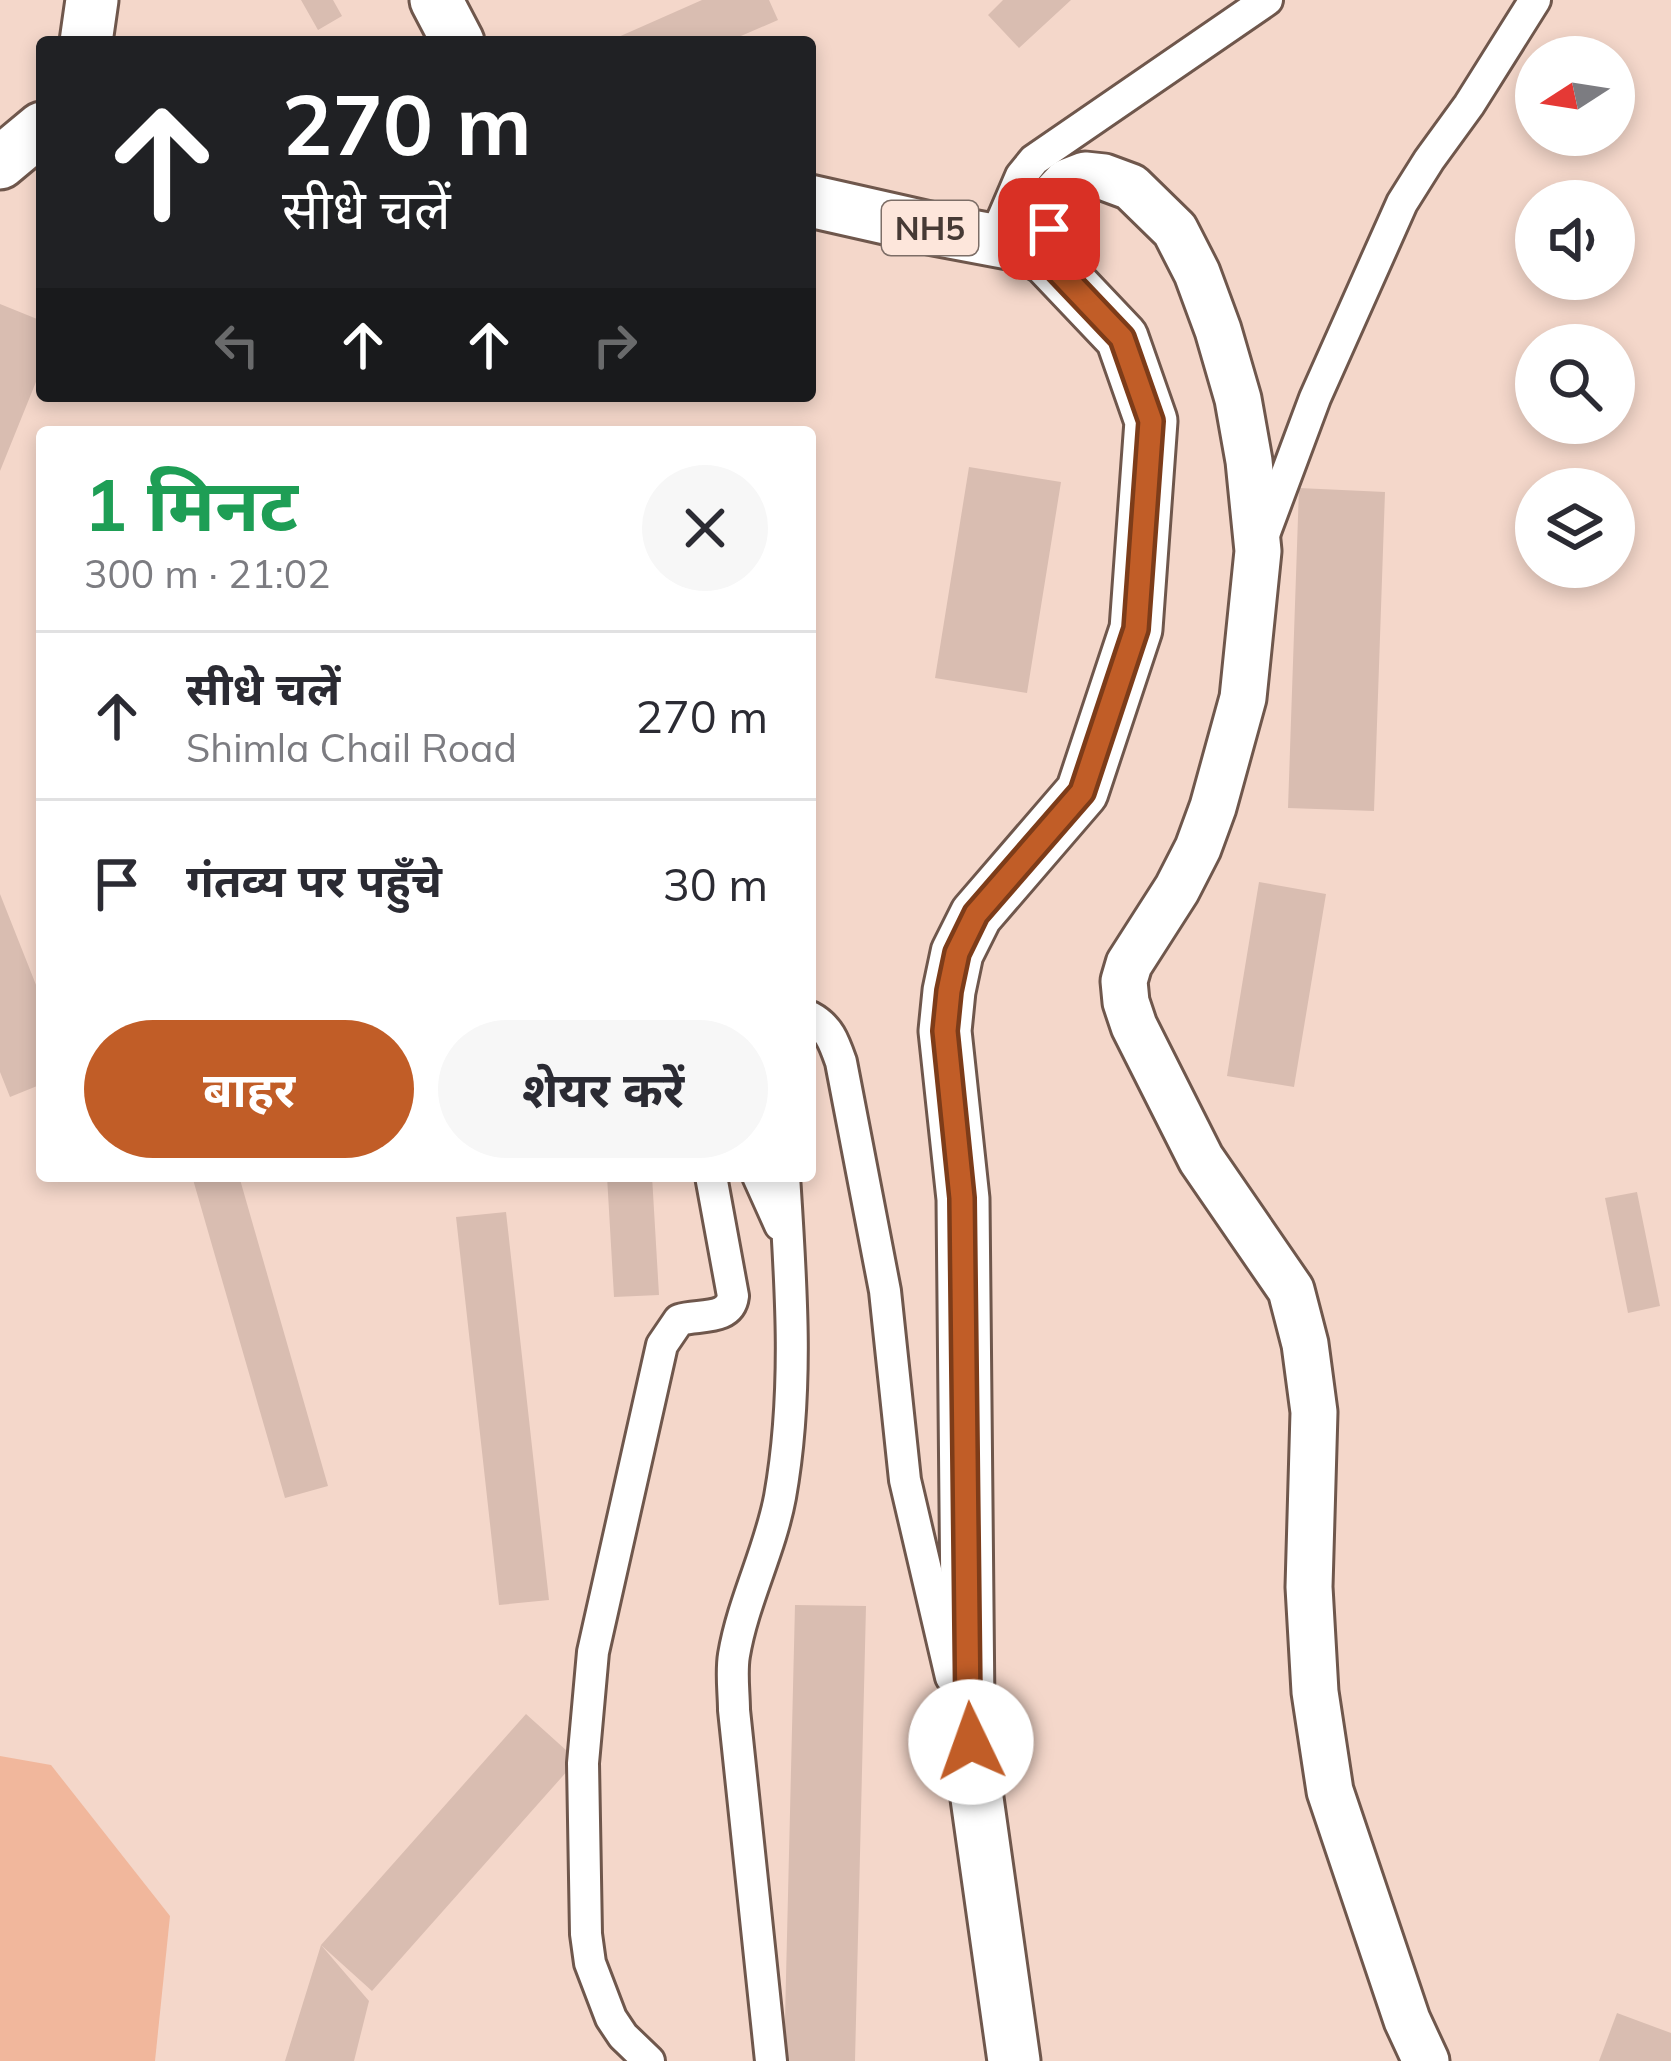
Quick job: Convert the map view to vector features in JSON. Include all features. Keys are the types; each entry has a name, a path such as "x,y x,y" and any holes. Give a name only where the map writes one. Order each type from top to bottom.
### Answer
{"highway":[{"path":"87,36 92,0"},
{"path":"436,0 455,36"},
{"path":"0,163 36,133"},
{"name":"NH5","path":"816,202 1024,246 1047,259 1122,338 1151,421 1136,629 1082,792 976,914 957,953 945,1031 962,1198 968,1708 1014,2061"}],"main road":[{"path":"1047,259 1052,199 1067,182 1085,175 1131,187 1174,230 1197,273 1238,399 1250,461 1258,551 1243,698 1198,848 1130,964 1124,982 1126,1002 1202,1159 1292,1290 1314,1412 1309,1587 1316,1692 1330,1791 1407,2020 1426,2061"}],"street":[{"path":"994,239 1034,160 1267,0"},
{"path":"1258,551 1315,398 1402,203 1535,0"},
{"path":"816,1021 834,1042 841,1062 885,1291 905,1480 974,1777"},
{"path":"649,2061 611,2018 590,1964 585,1726 593,1652 662,1345 679,1320 725,1312 732,1305 712,1182"},
{"path":"761,1182 788,1241"},
{"path":"771,2061 734,1710 733,1661 779,1502 788,1444 792,1399 784,1182"}],"shaded area":[{"path":"0,1756 51,1765 170,1916 155,2061 0,2061"}],"building":[{"path":"301,0 333,0 342,16 318,30"},
{"path":"702,0 769,0 778,20 741,36 621,36"},
{"path":"1003,0 1071,0 1019,48 988,15"},
{"path":"0,304 36,319 36,382 0,471"},
{"path":"969,467 1061,482 1027,693 935,678"},
{"path":"1299,488 1385,492 1374,811 1288,808"},
{"path":"1259,882 1326,894 1294,1087 1227,1076"},
{"path":"0,894 36,985 36,1086 10,1097 0,1072"},
{"path":"194,1182 241,1182 328,1486 285,1498"},
{"path":"607,1182 652,1182 659,1295 614,1297"},
{"path":"1637,1192 1660,1306 1628,1313 1605,1198"},
{"path":"506,1212 549,1600 499,1605 456,1217"},
{"path":"795,1605 866,1606 855,2061 784,2061"},
{"path":"526,1714 577,1760 372,1991 321,1945"},
{"path":"321,1945 369,2001 354,2061 285,2061"},
{"path":"1617,2013 1671,2033 1671,2061 1599,2061"}],"route":[{"path":"971,1742 962,1198 945,1031 949,991 957,953 976,914 1082,792 1136,629 1151,421 1122,338 1047,259 1049,229"}]}
